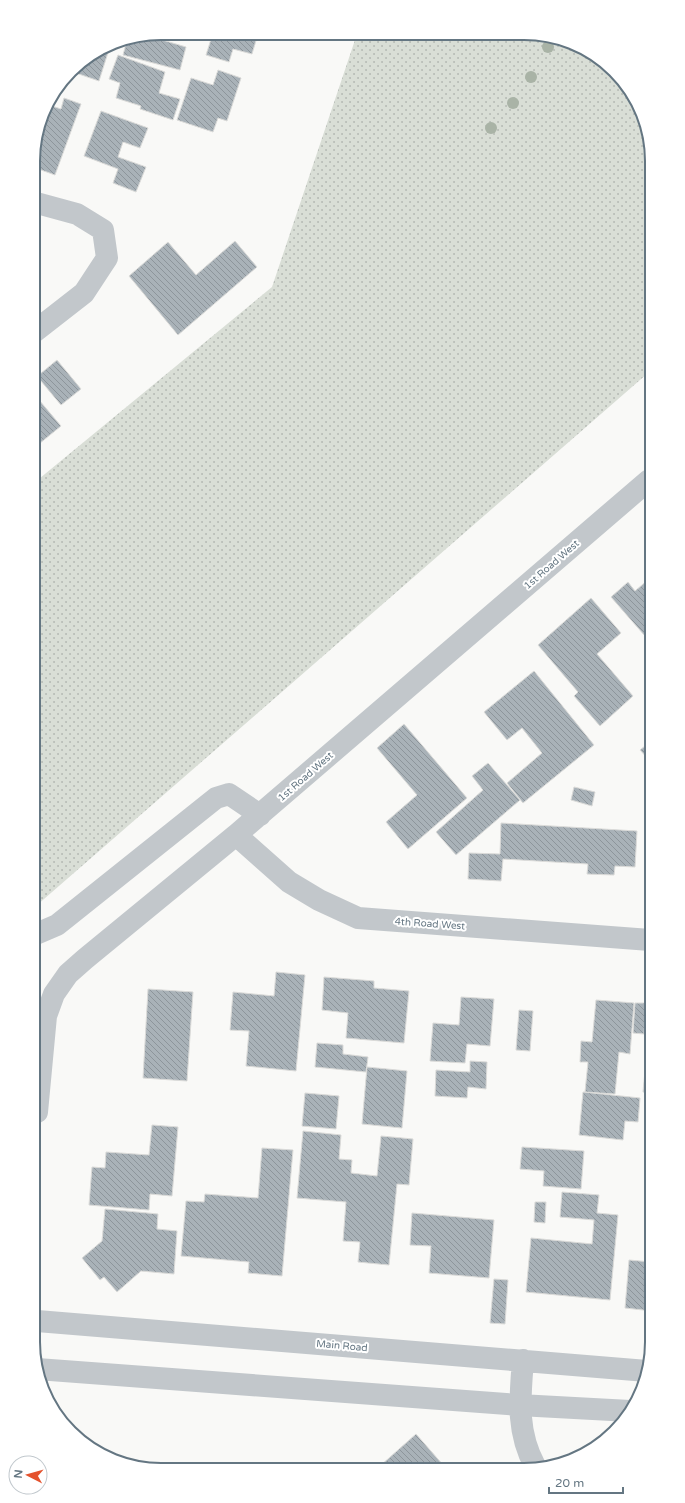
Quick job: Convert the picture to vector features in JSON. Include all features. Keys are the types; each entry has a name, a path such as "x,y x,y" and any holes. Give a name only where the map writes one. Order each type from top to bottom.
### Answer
{"street":[{"path":"40,204 77,214 103,230 107,258 84,293 40,327"},
{"name":"1st Road West","path":"40,1074 46,1016 54,994 64,979 85,959 260,815 645,483"},
{"path":"40,932 57,925 216,798 229,794 260,815"},
{"name":"4th Road West","path":"236,835 289,882 319,900 358,918 645,940"},
{"name":"Main Road","path":"40,1321 642,1370"},
{"path":"523,1360 519,1405 522,1430 528,1454 533,1462"},
{"path":"43,1369 519,1405 624,1411"}],"shaded area":[{"path":"355,40 524,40 548,42 578,52 591,60 610,75 629,100 641,130 645,161 645,376 40,903 40,478 272,287"}],"building":[{"path":"162,40 186,47 180,70 123,55 126,45 137,42"},
{"path":"211,40 256,40 252,54 233,49 229,62 206,55"},
{"path":"108,52 99,81 77,73 94,60"},
{"path":"118,55 165,72 159,93 180,99 173,120 140,109 141,106 116,98 120,83 109,79"},
{"path":"218,70 241,78 227,121 218,118 213,132 177,120 191,78 213,85"},
{"path":"64,98 81,104 55,175 40,170 40,153 44,130 53,106 61,109"},
{"path":"101,111 148,128 140,148 123,142 118,157 146,167 136,192 113,183 118,169 84,156"},
{"path":"235,241 257,267 178,335 129,276 168,242 196,275"},
{"path":"57,360 81,389 61,405 41,381 40,382 40,374"},
{"path":"40,401 61,426 40,443"},
{"path":"628,582 635,591 645,582 645,636 611,597"},
{"path":"591,598 621,633 597,654 633,696 600,726 574,696 578,692 538,645"},
{"path":"534,671 594,745 523,803 507,783 542,753 522,728 507,740 484,712"},
{"path":"404,724 467,798 408,849 386,822 417,795 377,748"},
{"path":"645,746 645,756 640,750"},
{"path":"488,763 520,800 456,855 436,832 483,790 472,776"},
{"path":"574,787 595,792 592,806 571,800"},
{"path":"501,823 637,831 635,867 615,866 614,875 587,874 588,864 503,859 501,881 468,879 469,853 500,854"},
{"path":"276,972 305,975 296,1071 246,1066 249,1031 230,1030 233,992 274,996"},
{"path":"324,977 374,981 374,988 409,991 404,1043 346,1038 348,1013 322,1010"},
{"path":"148,989 193,992 187,1081 143,1078"},
{"path":"461,997 494,999 490,1046 467,1044 465,1063 430,1061 433,1023 459,1025"},
{"path":"596,1000 634,1003 630,1054 619,1052 615,1094 585,1092 588,1062 580,1062 581,1041 592,1042"},
{"path":"635,1003 645,1003 644,1034 633,1033"},
{"path":"519,1010 533,1011 530,1051 516,1050"},
{"path":"317,1043 343,1045 343,1054 368,1057 366,1072 315,1067"},
{"path":"470,1061 487,1062 486,1089 468,1087 467,1098 435,1096 436,1070 470,1072"},
{"path":"367,1067 407,1071 402,1128 362,1124"},
{"path":"645,1071 645,1092 643,1092"},
{"path":"583,1092 640,1098 638,1122 625,1121 623,1140 579,1135"},
{"path":"305,1093 339,1096 336,1129 302,1126"},
{"path":"152,1125 178,1127 172,1196 150,1194 149,1210 89,1205 92,1167 105,1168 106,1152 149,1155"},
{"path":"303,1131 341,1135 339,1159 352,1160 351,1173 377,1176 381,1136 413,1139 409,1185 397,1184 389,1265 358,1262 360,1242 343,1241 346,1202 297,1198"},
{"path":"522,1147 584,1151 581,1189 543,1186 544,1171 520,1169"},
{"path":"262,1148 293,1150 282,1276 248,1273 249,1262 181,1256 186,1201 204,1202 205,1194 258,1198"},
{"path":"562,1192 599,1195 597,1213 618,1215 610,1300 526,1292 531,1238 592,1244 594,1220 560,1217"},
{"path":"535,1202 546,1202 545,1223 534,1222"},
{"path":"105,1209 158,1214 157,1229 177,1231 174,1274 141,1271 117,1292 104,1277 100,1280 82,1258 102,1241"},
{"path":"412,1213 494,1220 489,1278 429,1273 431,1246 410,1245"},
{"path":"629,1260 645,1261 645,1310 625,1308"},
{"path":"494,1279 508,1280 505,1324 490,1323"},
{"path":"416,1434 441,1463 383,1463"}]}
